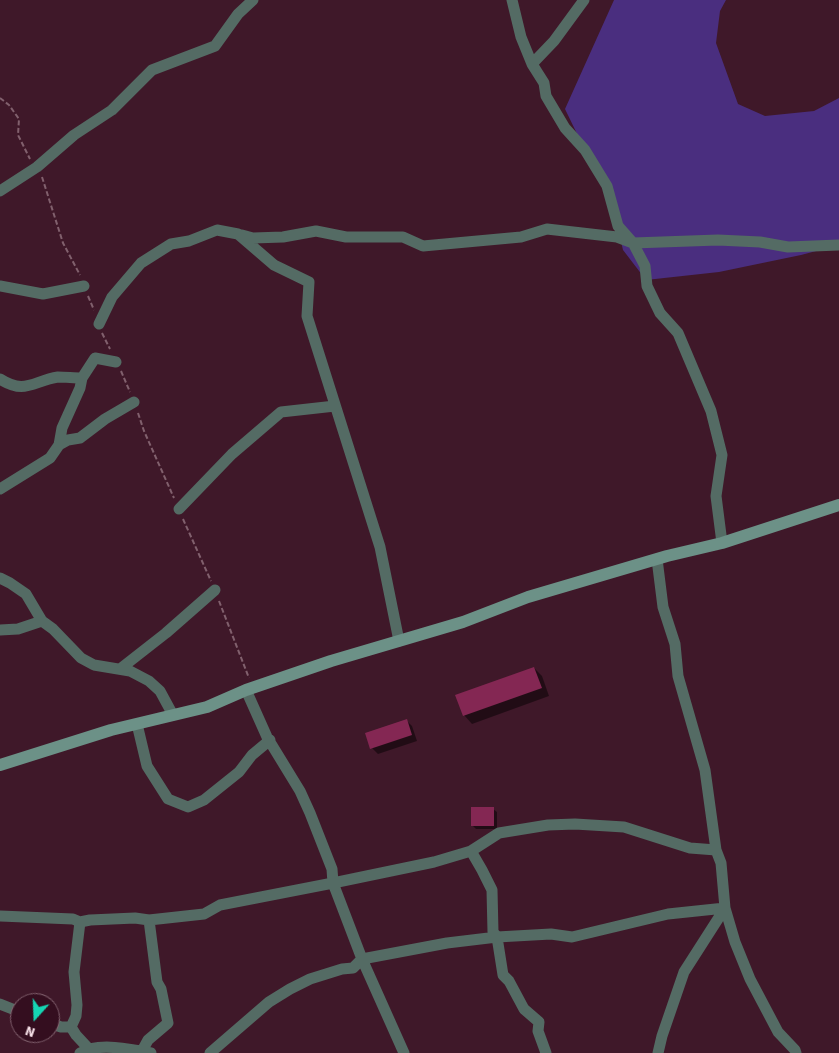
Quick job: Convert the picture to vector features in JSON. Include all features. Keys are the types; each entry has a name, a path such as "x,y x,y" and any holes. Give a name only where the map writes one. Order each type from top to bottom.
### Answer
{"main road":[{"path":"0,766 86,738 207,706 331,660 462,622 528,597 657,558 722,543 839,505"}],"street":[{"path":"0,191 37,167 74,135 112,110 152,70 215,46 238,14 253,0"},
{"path":"512,0 522,37 532,64 544,83 546,96 566,128 585,150 607,186 618,226 633,243 645,266 647,286 660,313 678,333 710,411 722,455 716,496 722,543"},
{"path":"532,64 554,41 584,0"},
{"path":"99,324 112,297 141,262 172,244 189,241 217,230 253,238 284,237 316,231 346,237 403,237 423,246 521,237 547,229 616,237 633,243 718,240 760,242 788,247 839,245"},
{"path":"240,235 274,265 309,282 307,316 380,547 399,641"},
{"path":"0,286 43,294 84,286"},
{"path":"0,489 50,458 59,445 62,428 80,388 82,378 95,358 116,362"},
{"path":"0,379 9,385 23,387 58,378 82,378"},
{"path":"59,445 68,440 80,438 105,419 134,402"},
{"path":"179,509 232,454 280,412 335,406"},
{"path":"657,558 663,607 675,644 678,676 705,770 716,850 721,863 725,908 735,942 750,979 778,1032 796,1053"},
{"path":"0,578 26,594 42,621 53,629 81,658 94,665 130,671 149,681 160,691 173,715"},
{"path":"120,669 166,634 215,590"},
{"path":"0,630 18,629 42,621"},
{"path":"249,689 270,740 310,812 332,869 333,884 362,959 404,1053"},
{"path":"137,724 147,766 168,799 188,807 204,800 239,772 252,755 270,740"},
{"path":"0,916 73,919 80,922 135,918 149,920 204,914 220,905 333,884 434,862 471,851 499,833 548,825 575,824 624,827 690,848 716,850"},
{"path":"471,851 492,890 493,932 497,937 503,975 524,1009 539,1022 538,1031 546,1053"},
{"path":"210,1053 268,1002 310,979 342,969 353,968 362,959 447,943 497,937 551,934 572,937 668,914 725,908"},
{"path":"658,1053 684,972 725,908"},
{"path":"71,1027 85,1051 100,1048 126,1048 147,1052 148,1040 168,1023 157,982 149,920"},
{"path":"71,1027 78,1005 74,972 80,922"},
{"path":"60,1027 71,1027"}],"path":[{"path":"0,98 9,105 19,119 18,134 29,158 40,169 63,243 84,286 104,338 127,383 144,431 215,590 249,689"}],"shaded area":[{"path":"614,0 726,0 720,11 716,43 738,104 765,116 814,111 839,98 839,245 719,272 646,280 623,250 613,208 565,109"}],"building":[{"path":"534,667 542,688 463,716 455,695"},
{"path":"407,719 412,735 370,749 365,733"},
{"path":"471,807 494,807 494,826 471,826"}]}
